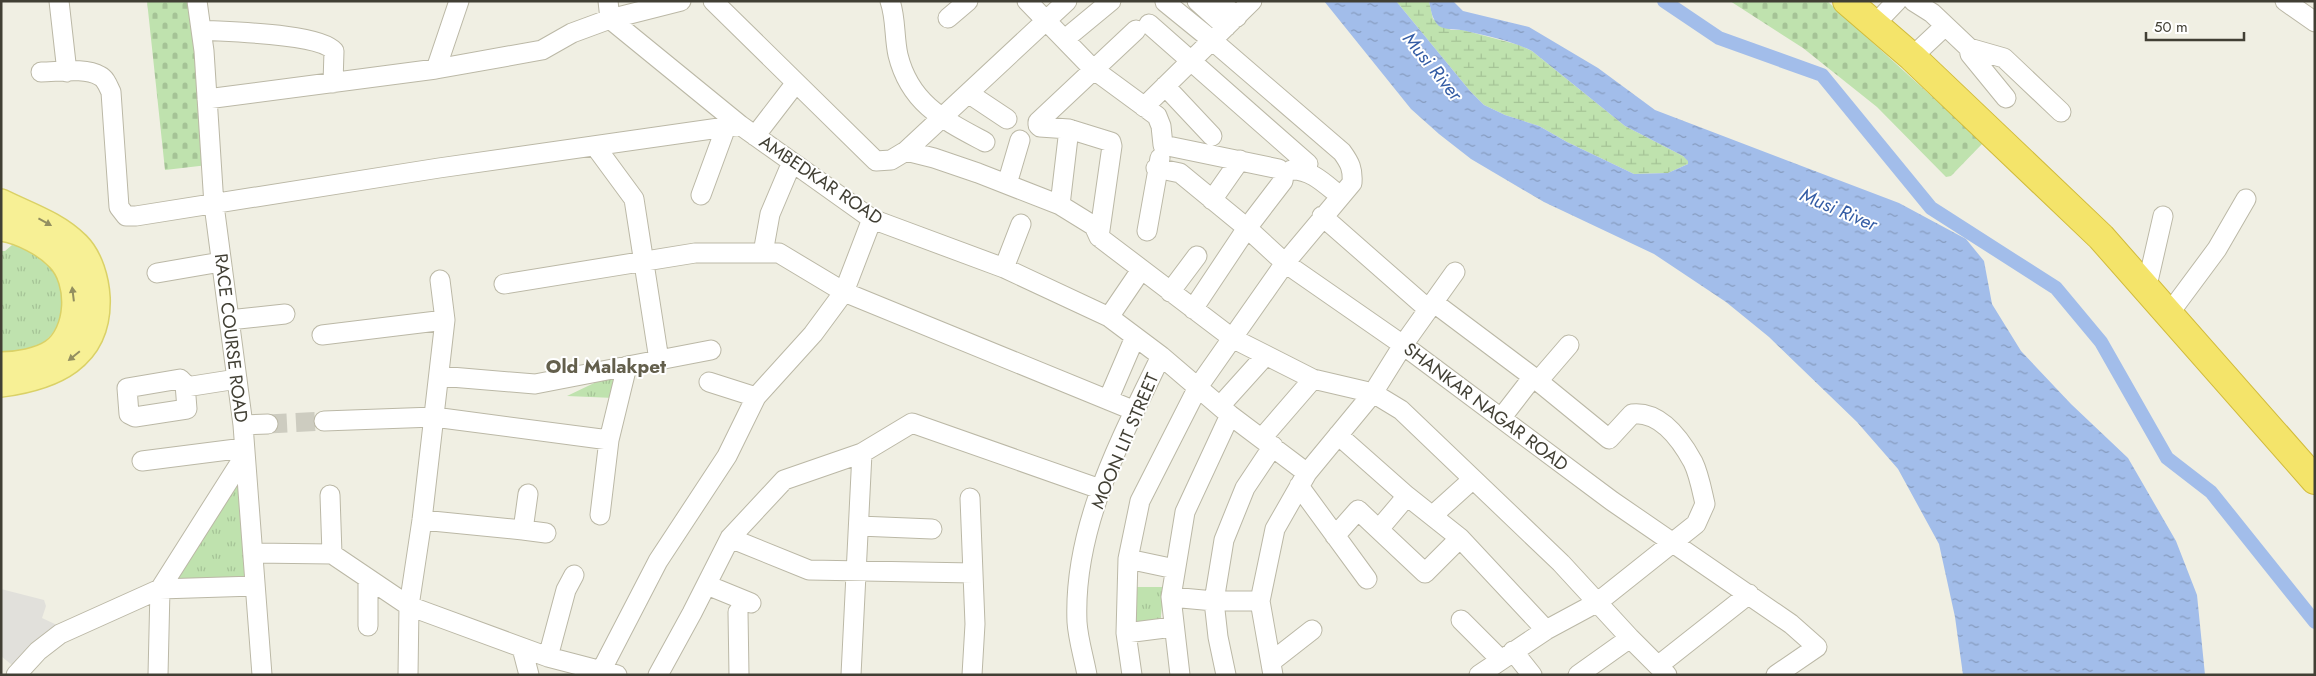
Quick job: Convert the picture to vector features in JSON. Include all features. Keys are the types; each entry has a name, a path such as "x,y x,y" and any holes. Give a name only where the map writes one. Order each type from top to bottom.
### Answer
{"highway":[{"path":"1848,2 1912,57 2101,238 2315,480"}],"main road":[{"path":"1,202 58,229 78,246 89,264 96,285 97,309 94,328 84,348 70,361 55,370 25,380 1,384"},
{"path":"1,228 46,246 60,259 69,272 74,303 74,318 69,332 54,352 25,362 1,365"}],"street":[{"path":"59,1 67,72"},
{"name":"RACE COURSE ROAD","path":"197,1 201,30 214,205 243,425 262,675"},
{"path":"436,69 459,1"},
{"path":"206,99 436,69 542,50 609,10 681,1"},
{"path":"713,1 795,84 876,161 891,160 906,151 1067,1"},
{"path":"890,1 898,54 906,80 916,95 940,118 985,142"},
{"path":"948,18 968,1"},
{"path":"1027,1 1093,69 1157,116 1161,126 1164,145 1156,168 1147,231"},
{"path":"1065,39 1111,1"},
{"path":"1197,1 1237,15"},
{"path":"1132,675 1126,633 1128,559 1140,501 1198,387 1285,263 1352,182 1353,173 1350,162 1237,15 1219,1"},
{"path":"1874,25 1896,1"},
{"path":"1913,1 1932,13 1969,48 2004,58 2062,112"},
{"path":"2285,1 2315,22"},
{"path":"1165,2 1237,15"},
{"name":"AMBEDKAR ROAD","path":"609,10 733,126 755,136 872,219 1004,268 1109,317 1135,336 1198,387 1224,411 1267,442 1303,480 1334,536 1367,579"},
{"path":"1144,107 1237,15"},
{"path":"1912,57 1946,26"},
{"path":"1099,237 1112,146 1106,139 1069,129 1040,127 1038,122 1093,69 1143,27 1191,60 1308,164"},
{"path":"201,30 284,36 314,41 332,48 334,51 333,83"},
{"path":"1969,48 1970,54 2006,98"},
{"path":"41,72 89,72 100,76 105,81 111,92 119,207 126,216 214,205 439,168 733,126"},
{"path":"755,136 795,84"},
{"path":"1165,86 1212,136"},
{"path":"968,93 1007,119"},
{"path":"701,195 733,126"},
{"path":"1060,204 1069,129"},
{"path":"1007,184 1020,140"},
{"path":"1164,145 1279,168 1282,172 1283,181 1247,228 1193,309"},
{"path":"595,146 634,199 659,360"},
{"path":"906,151 934,158 1060,204 1094,226 1099,237 1232,338 1264,356 1313,379 1373,393 1401,410 1561,563 1630,638 1663,670 1749,594"},
{"path":"1212,200 1240,160"},
{"path":"763,253 770,214 792,162"},
{"name":"SHANKAR NAGAR ROAD","path":"1156,168 1180,173 1247,228 1285,263 1502,417 1612,501 1792,624 1817,647 1776,675"},
{"path":"1282,172 1294,169 1306,171 1340,196"},
{"path":"2168,315 2217,249 2246,199"},
{"path":"1322,216 1430,306 1535,379 1610,439 1632,414 1642,413 1652,416 1673,432 1694,463 1705,504 1696,524 1598,602 1546,630 1479,675"},
{"path":"2146,290 2163,216"},
{"path":"253,553 332,554 409,606 548,657 609,673 658,561 727,456 756,397 813,334 844,292 872,219"},
{"path":"1004,268 1021,224"},
{"path":"504,284 695,253 779,253 844,292 1135,411"},
{"path":"1170,292 1197,256"},
{"path":"157,273 221,262"},
{"path":"1109,317 1141,270"},
{"path":"1272,668 1260,601 1275,529 1303,480 1373,393 1403,345 1455,272"},
{"path":"408,675 409,606 422,520 445,320 440,280"},
{"path":"229,320 285,314"},
{"path":"322,336 445,320"},
{"path":"1108,400 1135,336"},
{"path":"1502,417 1569,344"},
{"path":"438,376 535,384 711,350"},
{"name":"MOON LIT STREET","path":"1087,675 1077,623 1081,560 1100,489 1161,356"},
{"path":"1180,675 1171,597 1184,512 1224,411 1264,356"},
{"path":"600,515 609,440 628,366"},
{"path":"186,387 237,379"},
{"path":"1226,675 1218,637 1214,601 1224,540 1245,488 1267,442 1313,379"},
{"path":"709,382 756,397"},
{"path":"324,420 434,417 609,440"},
{"path":"658,675 707,585 730,538 784,480 862,453 912,423 1100,489"},
{"path":"243,425 268,424"},
{"path":"1338,435 1407,496 1460,538 1546,630"},
{"path":"142,461 245,452"},
{"path":"158,675 160,589 245,452"},
{"path":"852,675 862,453"},
{"path":"1432,516 1473,479"},
{"path":"523,530 528,494"},
{"path":"330,495 332,554"},
{"path":"1380,529 1407,496"},
{"path":"970,498 974,624 972,675"},
{"path":"1334,536 1358,510 1426,573 1460,538"},
{"path":"422,520 546,533"},
{"path":"859,526 932,529"},
{"path":"730,538 809,570 973,573"},
{"path":"1128,559 1175,569"},
{"path":"548,657 566,590 574,575"},
{"path":"368,580 368,626"},
{"path":"707,585 745,608 739,675"},
{"path":"1,665 15,675 38,651 60,634 160,589 255,586"},
{"path":"1171,597 1214,601 1260,601"},
{"path":"1461,620 1532,675"},
{"path":"1126,633 1173,627"},
{"path":"1272,668 1312,630"},
{"path":"1586,672 1630,638"},
{"path":"522,648 528,675"}],"green space":[{"path":"147,1 191,1 208,165 165,170"},
{"path":"1396,1 1429,1 1433,19 1451,30 1463,30 1519,45 1532,51 1625,126 1683,156 1688,160 1688,164 1668,173 1634,174 1567,142 1539,126 1505,115 1484,105 1470,91"},
{"path":"1730,1 1827,1 1983,143 1951,176 1946,177 1877,107 1803,48"},
{"path":"12,245 37,251 54,266 61,279 64,293 63,308 59,322 52,334 41,344 28,351 1,354 1,251 5,251"},
{"path":"615,373 614,398 567,396"},
{"path":"233,486 239,486 246,583 175,586 171,573"},
{"path":"1134,587 1164,587 1160,624 1134,628"}],"shaded area":[{"path":"1,589 44,600 46,606 42,618 57,625 12,665 1,656"}],"water":[{"name":"Musi River","path":"1324,1 1396,1 1470,91 1484,105 1505,115 1539,126 1567,142 1634,174 1668,173 1688,164 1688,161 1683,156 1625,126 1532,51 1500,39 1439,26 1433,18 1429,1 1453,1 1463,11 1529,27 1598,68 1655,110 1899,203 1966,239 1984,261 1992,304 2021,351 2071,404 2128,458 2176,541 2197,595 2205,675 1963,675 1955,617 1939,544 1898,469 1857,422 1769,337 1726,302 1654,254 1544,202 1471,159 1439,134 1411,109"}],"waterway":[{"path":"1664,1 1719,38 1822,75 1931,208 2056,288 2101,342 2167,458 2211,492 2315,622"}],"tunnel":[{"path":"268,424 324,421"}],"district":[{"name":"Old Malakpet","path":"606,366"}]}
